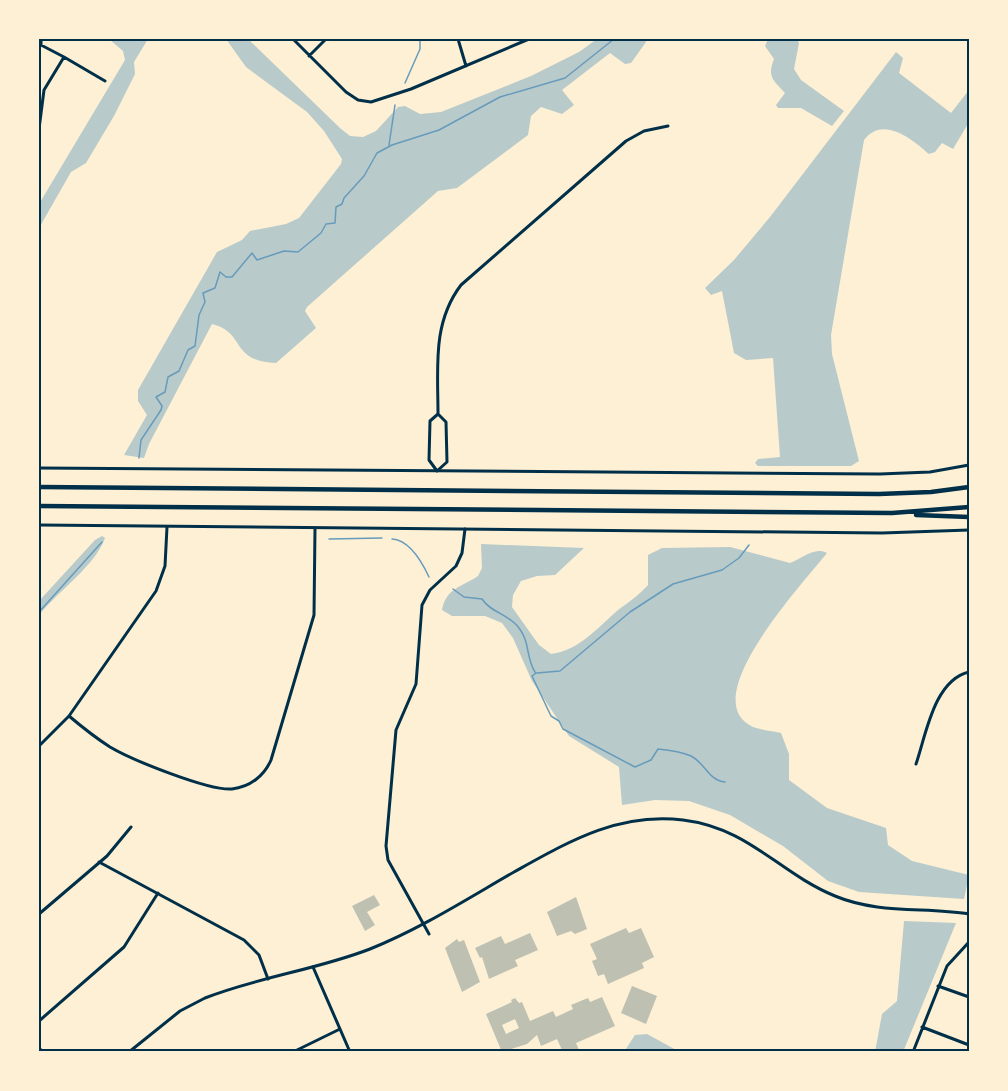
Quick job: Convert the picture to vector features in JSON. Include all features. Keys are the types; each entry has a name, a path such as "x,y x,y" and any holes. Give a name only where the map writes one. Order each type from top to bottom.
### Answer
{"highway":[{"path":"39,487 892,494 969,487"},
{"path":"39,506 892,513 969,517"},
{"path":"892,513 969,507"}],"street":[{"path":"41,39 41,45 105,81"},
{"path":"293,39 346,92 365,102 380,101 529,39"},
{"path":"309,56 326,39"},
{"path":"458,39 466,66"},
{"path":"39,129 41,99 44,90 64,57"},
{"path":"437,471 447,462 446,422 438,414 440,329 449,301 461,285 626,141 644,131 668,126"},
{"path":"437,471 429,460 430,421 438,414"},
{"path":"39,468 880,474 930,472 969,465"},
{"path":"39,525 882,533 969,530"},
{"path":"39,747 69,716 159,587 165,566 167,526"},
{"path":"69,716 125,754 208,786 233,789 254,781 262,775 271,760 314,615 315,528"},
{"path":"429,934 388,861 386,846 396,730 416,684 422,605 430,590 456,566 462,553 465,529"},
{"path":"916,764 941,695 954,678 969,672"},
{"path":"129,1052 166,1021 195,1002 221,992 370,949 423,925 581,835 616,823 657,818 688,821 729,832 761,849 814,886 848,901 873,907 969,914"},
{"path":"39,914 118,845 131,827"},
{"path":"99,862 248,943 259,955 268,979"},
{"path":"39,1021 124,947 158,893"},
{"path":"913,1052 938,986 951,959 968,944"},
{"path":"313,967 350,1052"},
{"path":"938,986 969,997"},
{"path":"922,1027 969,1045"},
{"path":"293,1052 340,1029"},
{"path":"39,1048 43,1052"}],"shaded area":[{"path":"109,39 148,39 134,62 135,74 114,116 86,163 71,172 39,228 39,204 125,60 123,51"},
{"path":"226,39 248,39 340,128 350,136 363,137 376,131 398,107 405,106 420,114 441,112 531,76 579,52 597,39 645,39 646,42 631,63 625,64 610,53 562,90 574,105 562,114 541,107 531,116 528,135 457,188 438,191 307,307 305,311 316,328 276,363 251,357 223,328 212,324 149,444 144,458 124,455 147,415 138,401 138,390 217,252 242,240 250,231 286,224 299,218 341,164 342,159 324,131 307,112 246,67"},
{"path":"768,39 797,39 799,43 794,69 801,80 844,111 832,126 801,108 778,108 776,105 785,93 772,78 771,70 774,59 765,46"},
{"path":"896,52 903,58 899,73 951,113 969,90 969,122 953,149 942,143 935,152 929,154 906,136 888,129 872,133 864,140 831,335 832,354 859,461 851,466 758,466 755,463 758,459 780,457 773,358 746,360 734,353 722,291 711,295 705,288 734,260 770,217"},
{"path":"102,536 105,538 93,558 39,615 39,601 95,540"},
{"path":"481,544 584,548 555,575 537,576 521,581 513,595 512,607 539,645 551,654 579,643 641,592 648,585 648,555 662,548 730,547 790,563 813,552 827,553 760,640 745,667 736,692 738,713 753,727 781,733 789,754 789,780 827,808 886,828 888,845 912,861 969,875 964,899 859,892 828,881 783,846 730,815 689,801 655,800 622,805 619,767 569,736 532,681 513,638 502,623 485,616 452,616 442,610 451,592 478,576 482,568"},
{"path":"904,921 956,923 903,1052 875,1052 882,1014 897,1001"},
{"path":"647,1034 680,1052 624,1052 635,1035"}],"building":[{"path":"374,895 380,905 367,912 375,925 365,931 352,906"},
{"path":"576,897 587,929 575,934 571,931 557,936 547,912"},
{"path":"626,928 629,933 641,928 654,957 642,963 644,968 608,984 604,974 598,976 592,961 597,959 590,944"},
{"path":"530,933 538,950 515,960 518,966 489,979 482,957 480,958 475,948 501,936 505,944"},
{"path":"457,939 459,942 464,940 480,982 462,992 445,948"},
{"path":"632,986 657,996 646,1024 621,1013"},
{"path":"602,997 615,1026 576,1043 579,1050 574,1052 558,1052 562,1050 557,1039 541,1046 537,1035 527,1044 502,1052 486,1014 512,1002 511,1000 515,998 519,1003 522,1002 530,1021 553,1011 556,1017 573,1009 571,1005 588,998 590,1002","holes":["515,1019 519,1028 506,1034 502,1025"]}],"waterway":[{"path":"405,83 420,49 420,39"},
{"path":"139,458 141,440 161,410 162,406 156,397 165,392 168,377 179,371 188,350 195,346 199,315 205,302 203,293 215,288 220,272 226,277 232,277 252,253 257,260 284,251 298,252 321,233 326,224 335,223 336,207 342,204 344,198 364,176 377,153 392,145 439,130 500,97 565,78 614,39"},
{"path":"389,145 395,105"},
{"path":"329,539 382,538"},
{"path":"392,539 404,543 409,548 419,559 429,577"},
{"path":"39,612 102,542"},
{"path":"537,673 560,671 630,612 673,584 722,570 739,558 749,545"},
{"path":"453,589 464,597 482,599 515,623 525,639 535,672"},
{"path":"536,673 532,676 551,716 559,721 563,729 635,767 651,760 658,749 675,751 696,759 710,775 725,782"}]}
